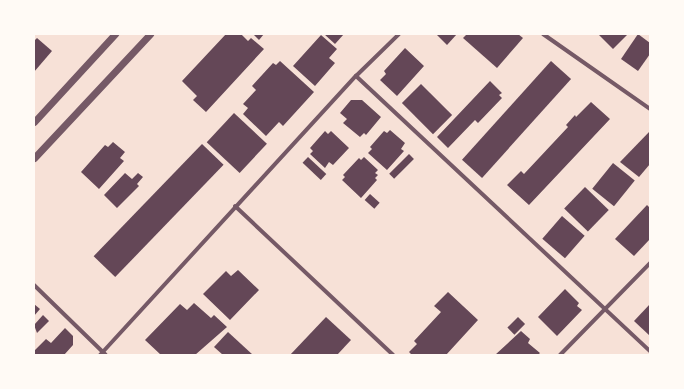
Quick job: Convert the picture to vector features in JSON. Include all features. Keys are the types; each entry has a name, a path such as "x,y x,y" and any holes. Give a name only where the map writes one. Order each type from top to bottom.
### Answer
{"street":[{"path":"34,122 115,34"},
{"path":"34,158 150,34"},
{"path":"34,285 103,354 235,206 356,76 399,34"},
{"path":"543,34 650,108"},
{"path":"356,76 650,351"},
{"path":"235,206 393,355"},
{"path":"560,355 604,308 650,263"}],"building":[{"path":"226,34 241,34 248,41 251,38 264,49 206,112 193,100 197,96 182,81"},
{"path":"253,34 264,34 259,40"},
{"path":"324,34 344,34 335,44"},
{"path":"436,34 457,34 447,45"},
{"path":"467,34 518,34 523,38 497,68 463,38"},
{"path":"598,34 628,34 613,49"},
{"path":"638,34 650,43 650,54 638,71 621,59"},
{"path":"321,35 337,49 329,58 335,63 315,86 293,66"},
{"path":"37,38 52,51 34,72 34,41"},
{"path":"405,48 424,66 397,96 380,80 386,74 384,71"},
{"path":"280,61 314,92 283,126 279,122 266,136 243,114 248,108 243,104 256,90 252,86 273,63 276,65"},
{"path":"551,61 571,79 482,178 462,160"},
{"path":"490,81 502,93 499,95 502,98 478,123 475,120 448,148 437,137"},
{"path":"421,84 452,115 433,134 402,103"},
{"path":"351,100 362,100 381,117 366,135 364,133 360,137 343,123 347,119 340,113"},
{"path":"591,102 610,119 529,205 507,185 521,171 524,174 568,127 566,125 575,115 576,117"},
{"path":"234,113 267,144 240,173 207,142"},
{"path":"390,130 405,143 401,149 404,151 387,170 368,153 372,149 370,147 384,131 387,133"},
{"path":"325,131 328,134 331,131 349,148 333,165 329,162 325,168 310,154 313,151 310,148"},
{"path":"650,131 650,164 639,177 620,162"},
{"path":"113,142 125,152 120,158 124,161 99,189 81,172 105,145 108,147"},
{"path":"202,144 224,165 115,277 94,256"},
{"path":"409,154 414,159 394,179 389,174"},
{"path":"308,157 326,174 321,180 303,163"},
{"path":"364,157 378,170 375,173 378,175 375,178 377,180 361,198 342,180 345,177 343,175 359,158 361,160"},
{"path":"613,163 635,181 614,206 592,189"},
{"path":"125,173 132,179 138,173 143,177 137,184 139,186 117,208 104,195"},
{"path":"585,187 609,210 588,232 564,209"},
{"path":"370,194 380,203 374,209 365,200"},
{"path":"647,205 650,208 650,239 634,256 615,239"},
{"path":"562,216 585,236 565,258 542,239"},
{"path":"238,270 259,290 230,320 203,294 226,271 231,276"},
{"path":"565,289 579,303 577,306 582,310 557,336 538,317"},
{"path":"448,292 478,320 446,355 412,355 409,352 417,344 414,341 441,312 434,306"},
{"path":"194,303 211,318 214,315 227,327 195,355 161,355 145,340 180,304 187,310"},
{"path":"34,304 40,309 34,316"},
{"path":"650,304 650,336 634,321"},
{"path":"43,315 49,321 37,333 34,325"},
{"path":"326,317 351,340 337,355 290,355"},
{"path":"518,317 525,324 514,335 507,328"},
{"path":"65,328 73,336 73,345 64,355 34,355 34,351 46,339 51,343"},
{"path":"521,331 530,339 528,343 540,353 538,355 495,355"},
{"path":"228,332 253,355 223,355 214,347"}]}
